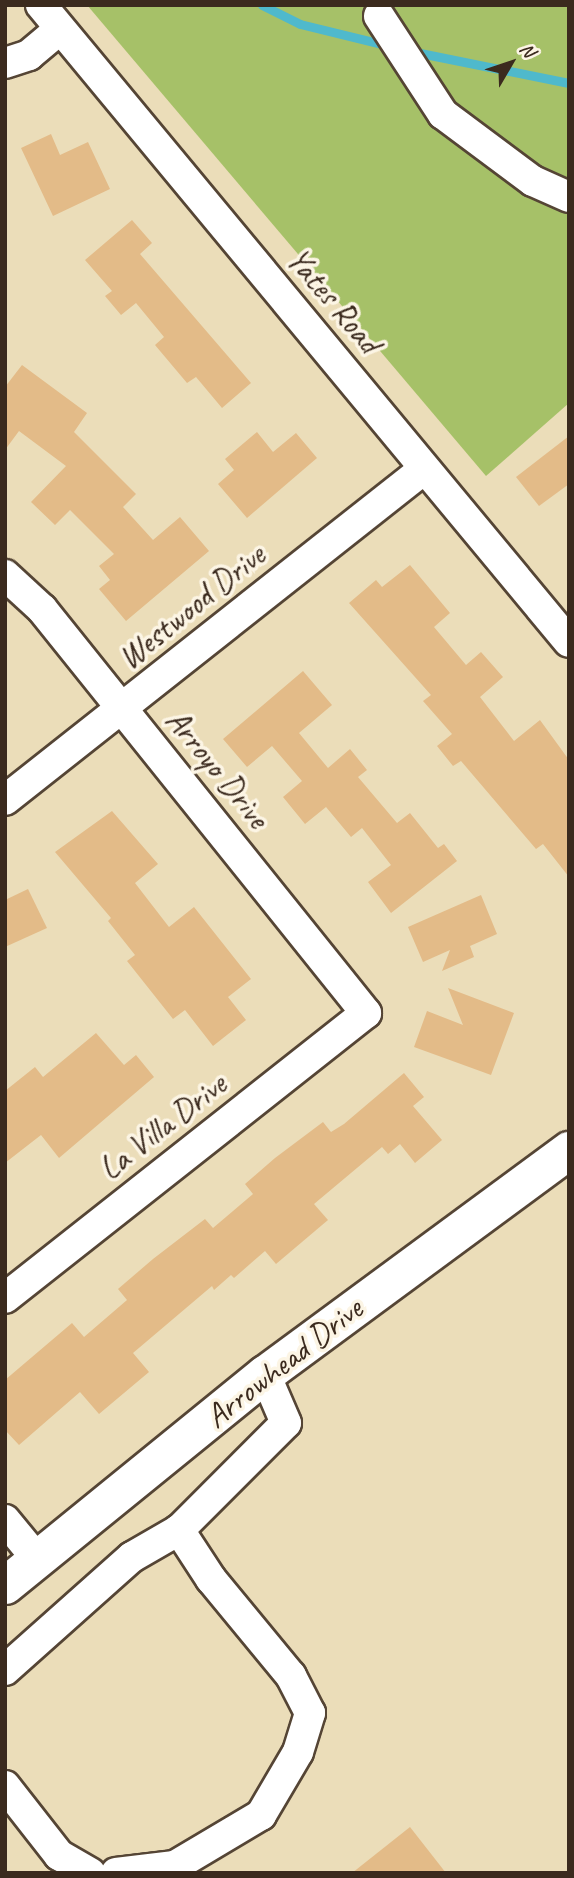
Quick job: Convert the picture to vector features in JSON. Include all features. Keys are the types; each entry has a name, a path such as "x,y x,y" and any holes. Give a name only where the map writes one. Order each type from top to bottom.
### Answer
{"main road":[{"name":"Arrowhead Drive","path":"5,1585 265,1374 569,1150"}],"street":[{"name":"Yates Road","path":"41,5 569,642"},
{"path":"379,16 443,114 533,181 569,197"},
{"path":"5,63 29,55 60,29"},
{"name":"Westwood Drive","path":"5,800 424,469"},
{"name":"Arroyo Drive","path":"5,575 42,610 366,1013"},
{"name":"La Villa Drive","path":"5,1298 366,1013"},
{"path":"5,1670 132,1557 179,1530 286,1423 265,1374"},
{"path":"5,1520 37,1559"},
{"path":"116,1873 175,1866 261,1815 298,1752 310,1713 291,1676 211,1579 179,1530"},
{"path":"5,1786 59,1854 90,1873"}],"green space":[{"path":"87,5 569,5 569,403 486,476"}],"building":[{"path":"51,134 60,155 88,142 110,189 53,216 21,148"},
{"path":"132,220 152,243 140,254 251,383 222,408 196,377 187,383 155,345 164,337 136,303 121,315 105,296 112,291 85,260"},
{"path":"22,365 87,413 74,432 136,494 123,507 153,540 180,517 209,551 126,621 99,589 110,580 99,566 114,554 70,510 55,525 31,502 66,466 19,431 5,450 5,387"},
{"path":"257,432 273,452 296,433 317,458 247,518 218,484 234,470 225,459"},
{"path":"569,436 569,484 539,506 516,477"},
{"path":"410,565 450,613 434,627 466,665 481,652 503,677 480,697 514,741 540,720 569,760 569,877 543,844 536,849 461,761 453,766 437,746 452,734 423,701 431,695 349,603 376,580 382,587"},
{"path":"303,671 332,705 299,733 328,768 350,749 367,770 358,777 397,823 410,813 438,848 444,844 457,861 391,913 368,882 391,865 362,828 351,837 326,807 305,824 283,797 302,781 272,746 247,767 223,739"},
{"path":"112,811 158,864 135,883 169,927 194,907 251,979 228,997 246,1020 213,1046 185,1010 173,1019 127,961 135,955 108,921 111,918 55,852"},
{"path":"28,889 47,928 5,947 5,900"},
{"path":"481,895 497,934 470,946 474,957 442,971 450,950 423,962 408,927"},
{"path":"448,988 514,1013 491,1075 414,1047 427,1011 463,1025"},
{"path":"96,1033 124,1065 136,1055 154,1077 59,1158 41,1135 5,1163 5,1091 35,1067 43,1077"},
{"path":"404,1073 424,1097 413,1106 442,1140 415,1163 400,1144 388,1154 382,1147 314,1204 328,1220 276,1264 265,1251 234,1278 231,1275 214,1290 212,1286 133,1353 149,1372 99,1414 80,1392 19,1445 5,1430 5,1380 72,1323 84,1337 127,1300 118,1289 205,1219 213,1228 253,1194 245,1184 275,1158 323,1122 331,1132 344,1124"},
{"path":"410,1827 446,1873 352,1873"}],"waterway":[{"path":"262,5 300,24 390,46"},
{"path":"410,51 569,83"}]}
